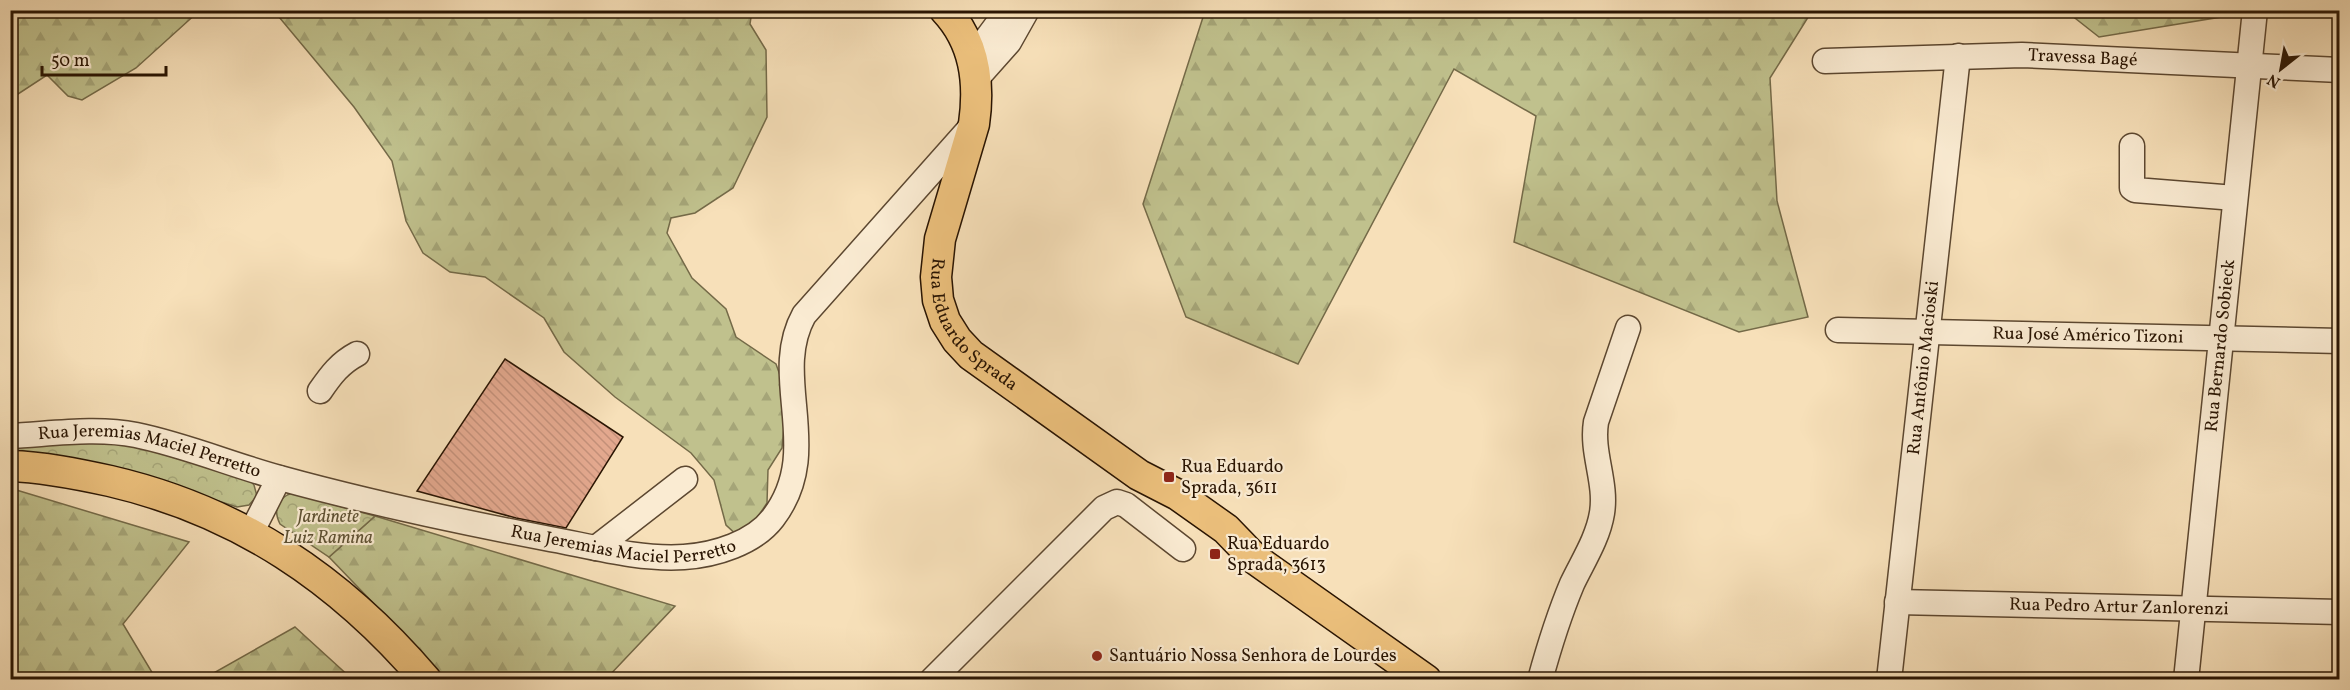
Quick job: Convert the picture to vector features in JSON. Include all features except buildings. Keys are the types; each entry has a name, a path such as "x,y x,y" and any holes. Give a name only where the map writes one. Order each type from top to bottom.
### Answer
{"main road":[{"name":"Rua Eduardo Sprada","path":"945,10 965,37 974,67 977,105 974,124 940,239 937,259 938,300 945,321 957,340 984,366 1139,475 1178,495 1198,509 1226,529 1255,559 1426,680"},
{"path":"10,466 60,471 133,486 212,514 251,532 329,584 374,624 426,680"}],"street":[{"path":"974,67 1008,10"},
{"path":"974,67 1008,42 1027,10"},
{"name":"Rua Bernardo Sobieck","path":"2186,680 2255,10"},
{"name":"Rua Antônio Macioski","path":"1888,680 1958,56"},
{"name":"Travessa Bagé","path":"1825,61 2022,56 2340,70"},
{"name":"Rua Jeremias Maciel Perretto","path":"10,436 110,432 132,434 279,478 373,502 597,548 661,557 704,554 744,540 759,532 784,502 796,465 798,438 792,365 793,346 798,327 814,303 974,124"},
{"path":"2132,146 2132,188 2135,190 2235,198"},
{"path":"1540,680 1562,610 1598,530 1602,510 1602,490 1594,435 1596,422 1628,328"},
{"name":"Rua José Américo Tizoni","path":"1838,330 2340,341"},
{"path":"320,391 334,371 357,354"},
{"path":"251,532 279,478"},
{"path":"597,548 685,479"},
{"path":"932,680 1104,508 1117,502 1126,505 1183,549"},
{"name":"Rua Pedro Artur Zanlorenzi","path":"1897,602 2340,612"}],"green space":[{"path":"2221,10 2221,17 2099,37 2066,11"},
{"path":"10,11 199,11 136,68 82,100 68,96 47,75 15,96 11,92"},
{"path":"274,11 752,11 750,24 766,50 767,117 733,188 695,213 671,218 667,233 692,278 726,309 736,337 776,364 787,395 782,448 768,470 767,503 747,533 739,537 726,525 714,480 691,453 615,397 564,352 544,318 485,277 450,272 423,253 406,221 392,161 354,107"},
{"path":"1205,11 1812,11 1770,78 1777,201 1808,317 1739,332 1514,242 1536,116 1454,69 1298,364 1186,317 1143,204"},
{"path":"124,440 250,480 257,496 249,505 237,507 112,467 11,453 11,444"},
{"path":"13,489 189,542 123,624 156,679 11,679 10,491"},
{"name":"Jardinete Luiz Ramina","path":"292,493 375,516 329,557 280,524 277,514 278,505 283,498"},
{"path":"375,516 675,606 606,679 446,679 329,557"},
{"path":"295,627 352,679 203,679"}],"place":[{"name":"Rua Eduardo Sprada, 3611","path":"1169,477"},
{"name":"Rua Eduardo Sprada, 3613","path":"1215,554"},
{"name":"Santuário Nossa Senhora de Lourdes","path":"1097,656"}]}
